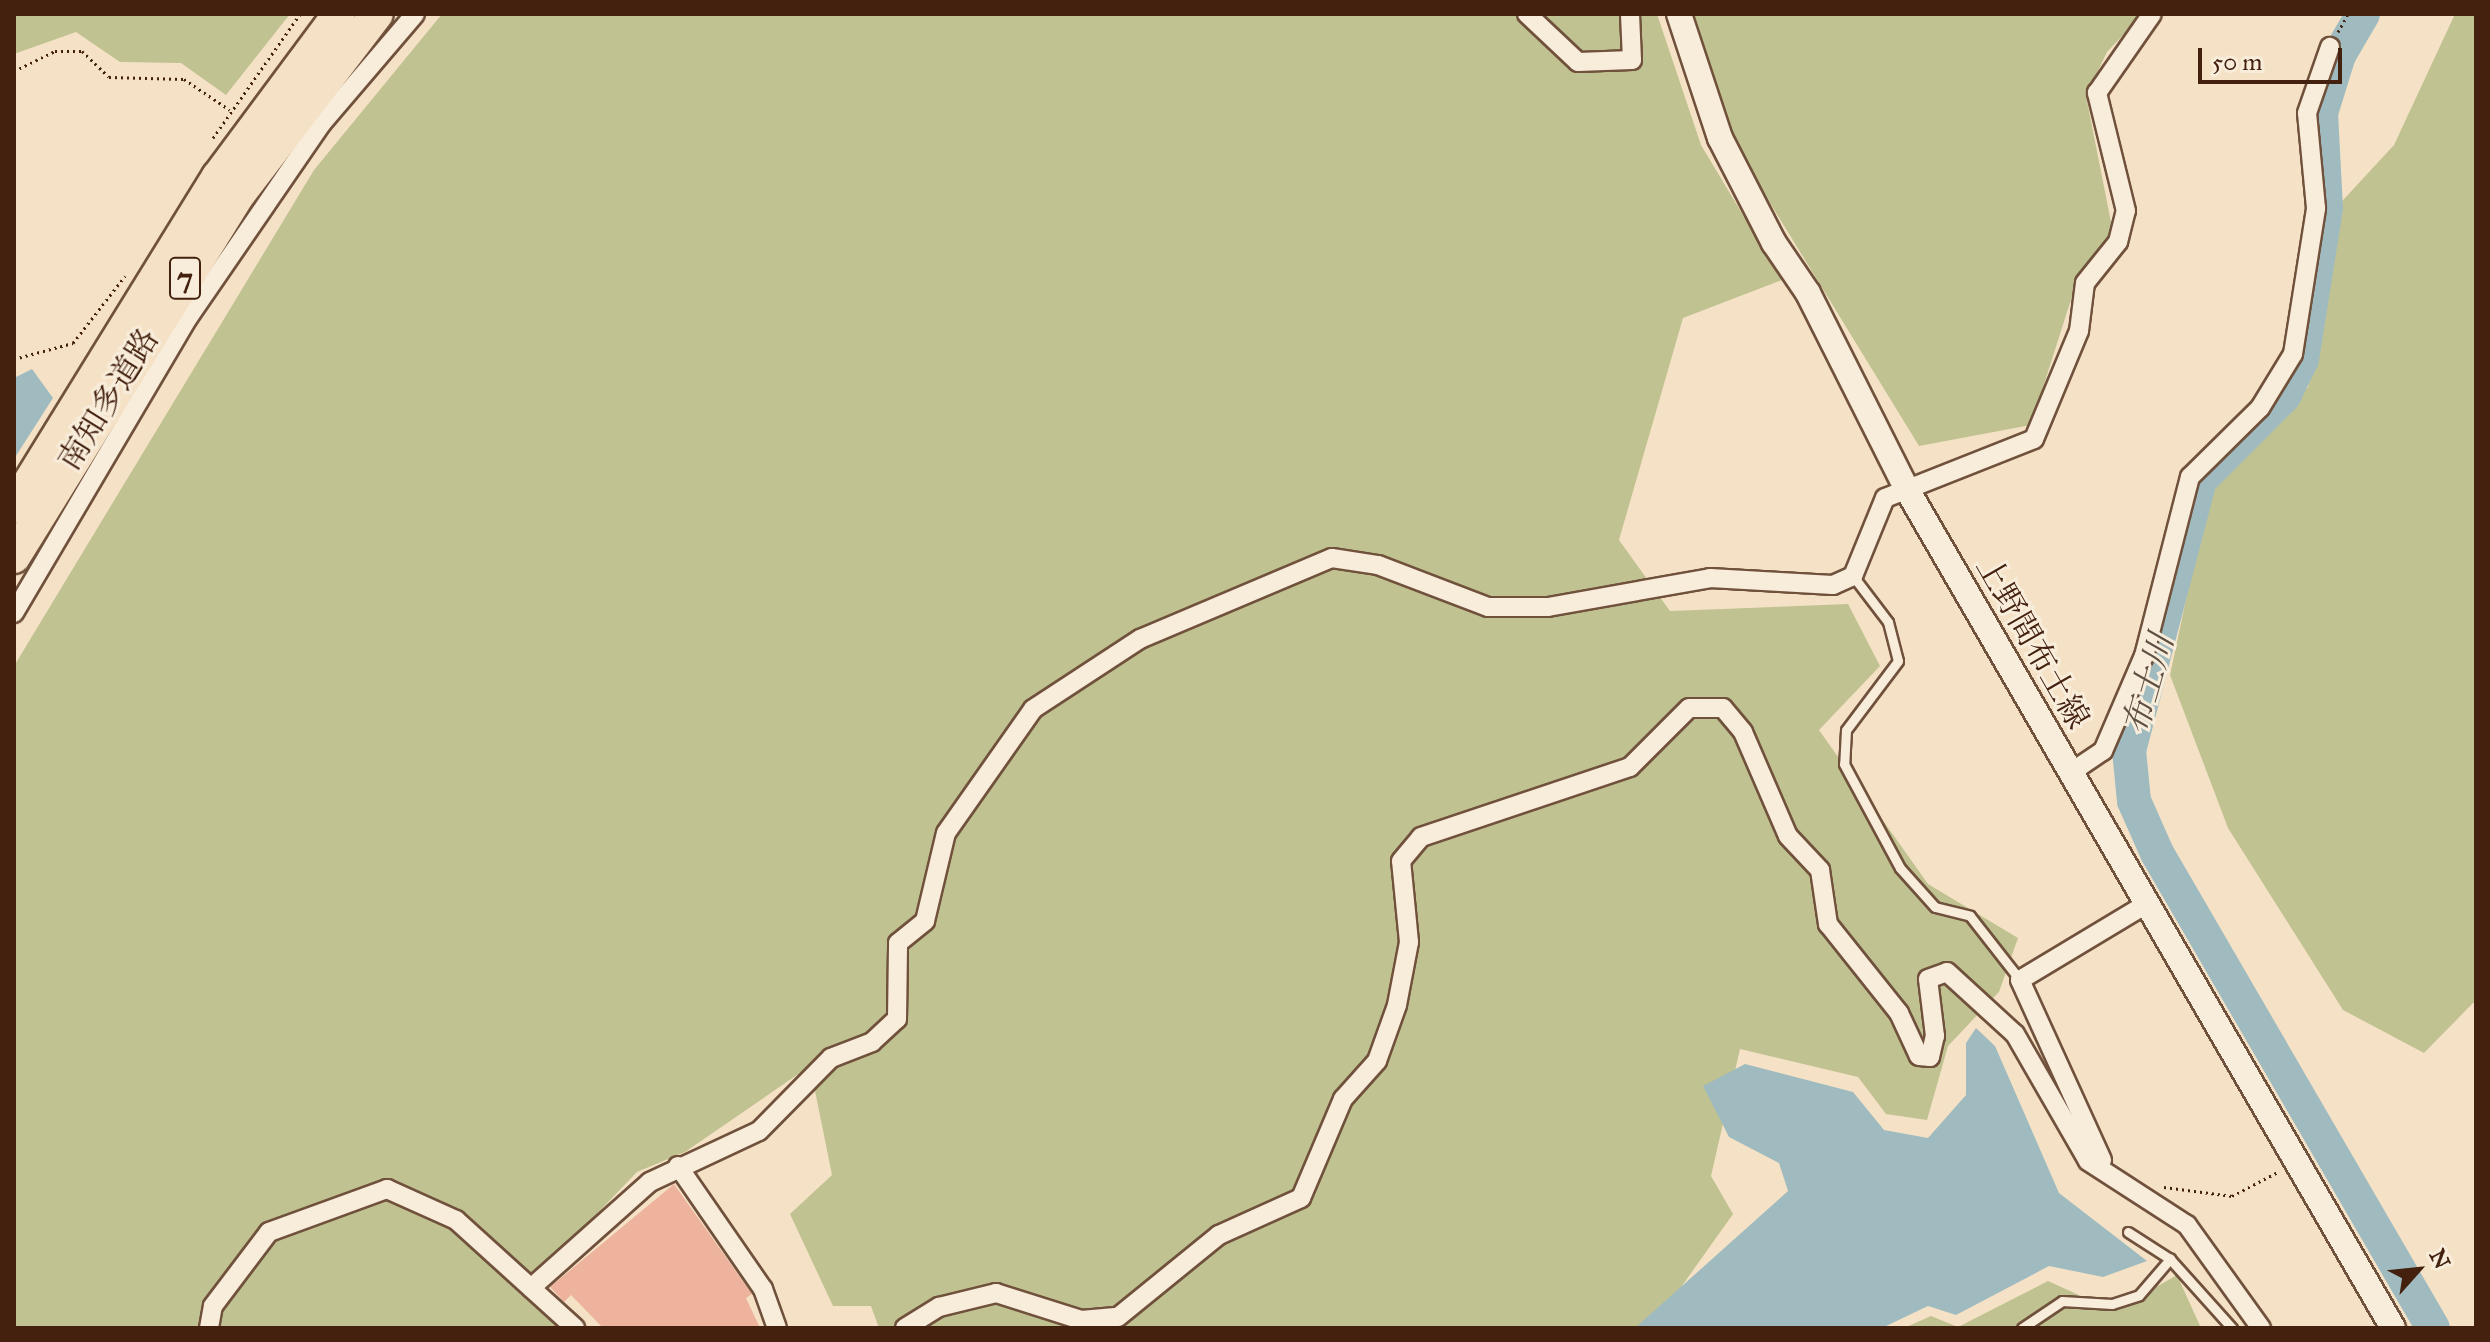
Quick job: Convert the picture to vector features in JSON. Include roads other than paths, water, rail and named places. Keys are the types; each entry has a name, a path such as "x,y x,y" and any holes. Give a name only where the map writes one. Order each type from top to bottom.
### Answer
{"highway":[{"name":"南知多道路","path":"14,507 218,177 339,14"},
{"name":"南知多道路","path":"14,557 240,193 377,14"}],"main road":[{"name":"上野間布土線","path":"1679,14 1720,138 1905,486 2145,905 2393,1328"}],"street":[{"path":"14,613 188,318 322,123 415,14"},
{"path":"1527,14 1578,62 1632,60 1630,14"},
{"path":"531,1288 678,1166 759,1131 831,1058 872,1042 897,1019 898,943 925,921 946,833 1033,709 1140,639 1332,558 1378,565 1488,607 1548,607 1710,578 1833,585 1853,576 1885,498 1905,486 2034,439 2079,331 2085,283 2118,242 2126,211 2097,93 2152,14"},
{"path":"2070,773 2103,751 2144,656 2190,477 2260,408 2293,354 2316,208 2307,113 2330,47"},
{"path":"905,1328 939,1307 996,1293 1081,1320 1118,1317 1219,1235 1301,1198 1343,1099 1377,1061 1397,1005 1409,942 1401,861 1421,837 1630,767 1689,708 1723,708 1743,732 1788,836 1820,870 1828,924 1899,1013 1919,1056 1930,1057 1935,1036 1928,979 1947,972 2015,1034 2088,1161 2187,1225 2261,1328"},
{"path":"2117,1178 2094,1151 2052,1038 2020,980 2145,905"},
{"path":"678,1166 763,1289 777,1328"},
{"path":"209,1328 213,1306 269,1232 387,1189 456,1220 575,1328"}],"lane":[{"path":"1853,576 1888,622 1898,661 1846,730 1844,764 1900,868 1935,907 1970,916 2020,980"},
{"path":"2128,1232 2170,1259 2232,1328"},
{"path":"2022,1328 2062,1301 2112,1304 2139,1295 2170,1259"}],"water":[{"path":"32,369 53,398 14,459 14,378"},
{"path":"1976,1028 1995,1046 2059,1193 2147,1261 2103,1277 2049,1266 1956,1315 1928,1306 1882,1328 1635,1328 1788,1191 1779,1163 1729,1137 1703,1086 1745,1064 1853,1092 1884,1130 1928,1138 1966,1095 1966,1043"}],"waterway":[{"name":"布土川","path":"2363,14 2339,55 2321,113 2326,208 2302,359 2284,396 2200,480 2129,750 2134,801 2157,853 2433,1328"}]}
